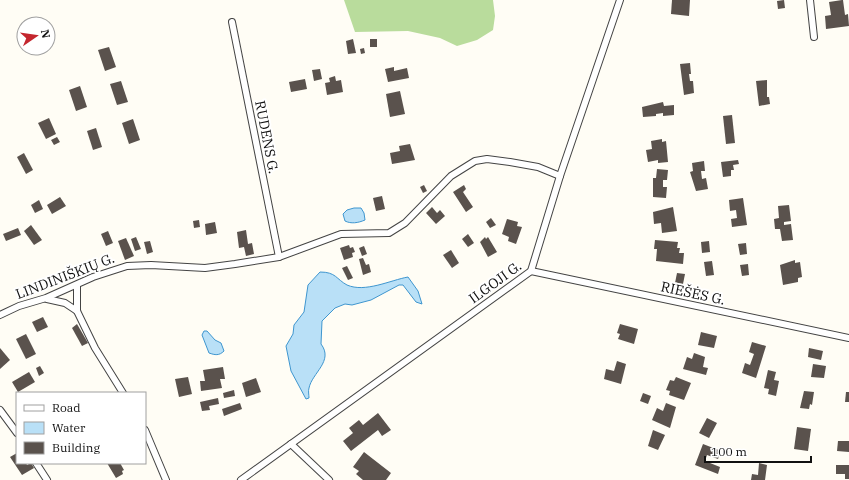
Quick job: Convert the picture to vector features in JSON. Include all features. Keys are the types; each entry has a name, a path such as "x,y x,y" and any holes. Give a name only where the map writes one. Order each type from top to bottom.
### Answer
{"street":[{"name":"ILGOJI G.","path":"241,480 532,271 560,176 620,0"},
{"path":"810,0 814,37"},
{"name":"RUDENS G.","path":"232,22 279,257"},
{"name":"LINDINIŠKIŲ G.","path":"0,315 19,306 46,298 93,277 127,266 151,265 205,268 279,257 342,234 382,234 396,229 451,176 475,161 486,159 510,162 538,167 560,176"},
{"name":"RIEŠĖS G.","path":"532,271 849,338"},
{"path":"77,285 77,311 95,348 122,392"},
{"path":"46,298 65,303 77,311"},
{"path":"0,410 16,432"},
{"path":"146,432 166,480"},
{"path":"291,444 330,480"},
{"path":"37,464 47,480"}],"green space":[{"path":"344,0 493,0 495,16 493,30 477,40 457,46 440,38 408,31 355,32"}],"water":[{"path":"361,208 364,213 365,220 355,223 345,221 343,214 347,210"},
{"path":"320,272 329,273 347,285 362,288 408,277 418,291 422,304 416,302 403,285 399,285 371,300 352,305 345,304 335,308 322,321 321,344 324,350 324,361 311,382 309,398 306,399 291,371 286,346 293,334 294,325 304,312 308,285"},
{"path":"204,331 207,331 215,340 221,343 224,351 217,355 209,353 202,335"}],"building":[{"path":"672,0 690,0 689,16 671,14"},
{"path":"784,0 785,8 778,9 777,1"},
{"path":"843,0 845,15 848,14 849,26 826,29 825,16 831,15 829,2"},
{"path":"353,39 356,53 348,54 346,41"},
{"path":"370,39 377,39 377,47 370,47"},
{"path":"109,47 116,67 105,71 98,50"},
{"path":"364,48 365,53 361,54 360,49"},
{"path":"690,63 691,74 689,74 690,81 693,81 694,93 684,95 680,64"},
{"path":"394,67 394,71 407,68 409,78 388,82 385,69"},
{"path":"320,69 322,79 314,81 312,70"},
{"path":"335,76 336,81 341,80 343,92 327,95 325,83 330,82 329,78"},
{"path":"305,79 307,89 291,92 289,82"},
{"path":"767,80 767,97 769,97 770,104 759,106 756,81"},
{"path":"121,81 128,102 117,105 110,84"},
{"path":"80,86 87,107 76,111 69,90"},
{"path":"400,91 405,114 390,117 386,94"},
{"path":"663,102 664,106 674,105 674,115 663,116 663,113 656,114 656,116 643,117 642,107"},
{"path":"732,115 735,143 726,144 723,116"},
{"path":"49,118 56,134 46,139 38,123"},
{"path":"133,119 140,140 129,144 122,123"},
{"path":"96,128 102,147 93,150 87,131"},
{"path":"57,137 60,142 54,145 51,140"},
{"path":"662,139 662,142 666,141 668,162 658,163 658,160 648,162 646,150 652,149 651,141"},
{"path":"410,144 415,160 392,164 390,153 400,151 399,146"},
{"path":"24,153 33,170 26,174 17,157"},
{"path":"738,160 739,164 733,165 734,170 731,170 731,176 723,177 721,162"},
{"path":"704,161 705,171 701,171 702,179 706,178 708,189 696,191 690,172 693,171 692,163"},
{"path":"657,169 668,170 667,180 663,180 663,187 667,187 666,198 653,197 653,178 656,178"},
{"path":"424,185 427,191 423,193 420,187"},
{"path":"464,185 466,189 463,192 473,207 466,212 453,192"},
{"path":"382,196 385,209 376,211 373,198"},
{"path":"60,197 66,206 52,214 47,205"},
{"path":"743,198 747,225 732,227 731,219 737,218 736,210 730,211 729,200"},
{"path":"39,200 43,209 35,213 31,205"},
{"path":"789,205 791,221 784,222 784,225 791,224 793,240 782,241 780,229 775,229 774,219 779,218 778,206"},
{"path":"432,207 437,213 440,210 445,216 436,224 426,213"},
{"path":"673,207 677,231 662,233 661,223 654,224 653,212"},
{"path":"491,218 496,225 490,228 486,222"},
{"path":"507,219 518,222 517,226 522,227 516,244 508,241 509,237 502,234"},
{"path":"199,220 200,227 194,228 193,221"},
{"path":"215,222 217,233 206,235 205,224"},
{"path":"31,225 42,240 34,245 24,231"},
{"path":"18,228 21,235 6,241 3,234"},
{"path":"246,230 248,244 252,243 254,254 246,256 244,247 239,248 237,232"},
{"path":"108,231 113,243 106,246 101,234"},
{"path":"468,234 474,243 468,247 462,239"},
{"path":"136,237 141,249 135,251 131,239"},
{"path":"485,237 486,239 488,237 497,252 488,257 480,242"},
{"path":"126,238 134,256 125,260 118,241"},
{"path":"655,240 678,242 677,248 680,248 679,253 684,253 683,264 656,261 657,249 654,249"},
{"path":"150,241 153,252 147,254 144,242"},
{"path":"709,241 710,252 702,253 701,242"},
{"path":"746,243 747,254 740,255 738,244"},
{"path":"349,245 350,248 353,247 355,252 352,253 353,257 344,260 340,248"},
{"path":"364,246 367,254 362,256 359,248"},
{"path":"451,250 459,263 452,268 443,255"},
{"path":"363,258 366,265 369,264 371,272 363,275 359,259"},
{"path":"795,260 795,263 800,262 802,277 798,278 798,282 783,285 780,265"},
{"path":"712,261 714,275 706,276 704,262"},
{"path":"748,264 749,275 742,276 740,265"},
{"path":"347,266 353,278 348,280 342,268"},
{"path":"677,273 685,274 683,284 675,283"},
{"path":"43,317 48,327 37,332 32,322"},
{"path":"77,324 88,343 82,346 72,328"},
{"path":"620,324 638,329 634,344 618,339 620,334 617,333"},
{"path":"701,332 717,336 714,348 698,345"},
{"path":"26,334 36,354 26,359 16,339"},
{"path":"752,342 766,346 756,378 742,373 745,363 750,365 754,354 749,352"},
{"path":"0,348 10,360 0,369"},
{"path":"809,348 823,351 821,360 808,357"},
{"path":"694,353 705,357 703,367 708,368 706,375 683,369 687,357 692,359"},
{"path":"617,361 626,364 621,384 604,379 606,369 614,371"},
{"path":"813,364 826,366 824,378 811,377"},
{"path":"40,366 44,373 39,376 36,368"},
{"path":"223,367 225,379 220,379 222,388 201,391 200,381 205,381 203,370"},
{"path":"768,370 776,372 774,380 779,381 776,396 768,394 769,389 764,388"},
{"path":"29,372 35,382 18,392 12,382"},
{"path":"188,377 192,394 179,397 175,379"},
{"path":"676,377 691,383 684,400 669,395 670,391 666,390 670,380 674,381"},
{"path":"256,378 261,392 246,397 242,383"},
{"path":"234,390 235,396 224,398 223,393"},
{"path":"804,391 814,392 812,405 810,404 809,409 800,408"},
{"path":"846,392 849,392 849,402 845,402"},
{"path":"643,393 651,396 648,404 640,401"},
{"path":"218,398 219,404 209,406 210,410 202,411 200,402"},
{"path":"240,403 242,409 224,416 222,409"},
{"path":"666,403 676,407 670,428 652,420 657,408 663,411"},
{"path":"378,413 391,430 382,436 378,430 351,451 343,441 353,433 349,428 359,420 363,425"},
{"path":"707,418 717,423 709,438 699,433"},
{"path":"797,427 811,429 808,451 794,449"},
{"path":"653,430 665,435 658,450 648,446"},
{"path":"838,441 849,441 849,452 837,451"},
{"path":"703,444 721,451 718,459 707,455 705,461 720,467 718,474 695,465"},
{"path":"364,452 391,473 386,480 363,480 356,474 359,471 353,467"},
{"path":"16,454 16,464 32,464 34,468 22,475 10,457"},
{"path":"759,463 767,465 765,480 751,480 752,474 758,475"},
{"path":"108,464 121,464 124,470 122,471 123,474 116,478"},
{"path":"836,465 849,465 849,479 845,479 845,474 836,474"}]}
